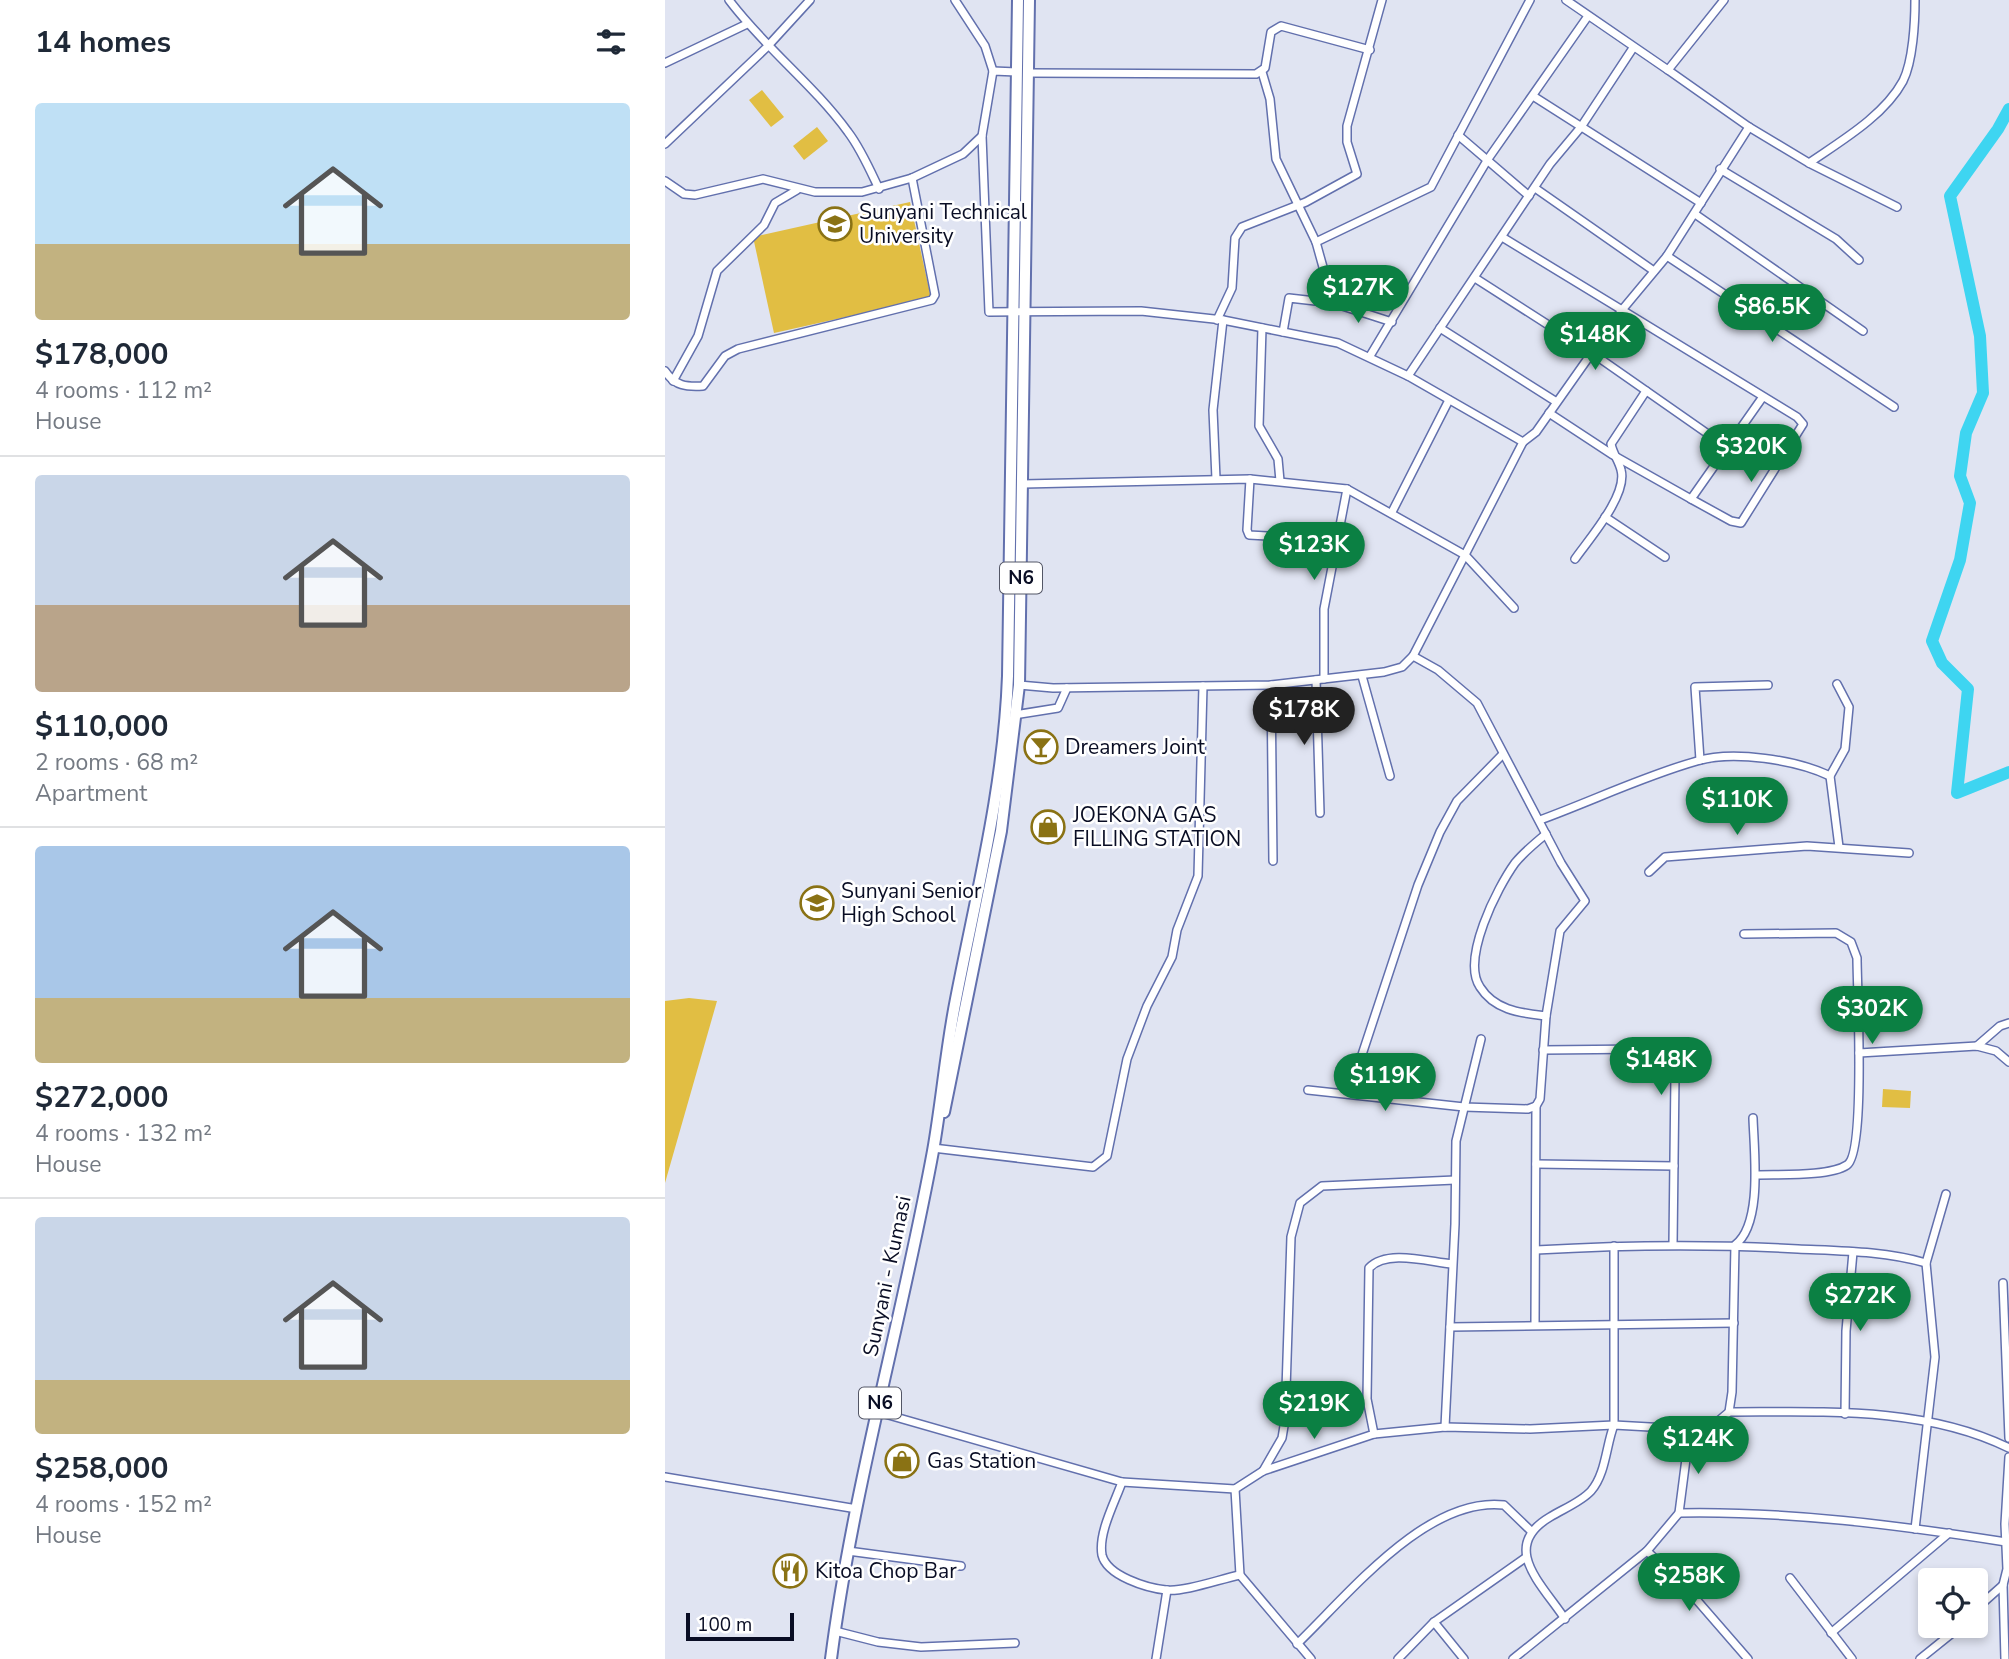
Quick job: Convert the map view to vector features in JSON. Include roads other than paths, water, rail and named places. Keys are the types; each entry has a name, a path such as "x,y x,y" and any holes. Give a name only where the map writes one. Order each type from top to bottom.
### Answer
{"main road":[{"name":"N6","path":"933,1148 949,1092 1001,831 1011,715 1023,73 1019,0"},
{"name":"N6","path":"1023,73 1029,0"},
{"name":"N6","path":"1011,715 1019,685 1023,484 1020,314"},
{"name":"Sunyani - Kumasi","path":"831,1659 848,1551 933,1148"}],"street":[{"path":"729,0 767,47 815,93 850,134 879,189"},
{"path":"665,144 767,47 810,0"},
{"path":"955,0 985,46 993,71 982,136 989,312 1020,314 1141,311 1220,320 1338,343 1408,376 1523,442"},
{"path":"1216,479 1213,410 1220,320 1232,288 1238,232 1253,222 1300,205 1357,174 1347,142 1347,126 1382,0"},
{"path":"1316,242 1431,187 1530,0"},
{"path":"1566,0 1749,127 1809,163 1897,207"},
{"path":"1668,70 1724,0"},
{"path":"1809,163 1852,134 1903,80 1915,22 1915,0"},
{"path":"1370,356 1488,159 1588,16"},
{"path":"665,62 747,24"},
{"path":"1333,303 1316,242 1276,159 1270,99 1262,72 1271,32 1281,26 1370,50"},
{"path":"1408,376 1535,187 1581,127 1633,48"},
{"path":"993,71 1262,72"},
{"path":"1533,96 1701,203"},
{"path":"1019,685 1067,688 1271,685 1362,677 1402,667 1413,656 1523,442 1531,437 1622,310 1667,256 1749,127"},
{"path":"1458,135 1529,196"},
{"path":"665,181 684,194 695,195 763,179 797,190 815,192 879,189 912,178 963,154 982,136"},
{"path":"1720,169 1836,239 1859,260"},
{"path":"665,371 673,381 685,387 703,386 725,356 738,349 932,300 935,295 912,178"},
{"path":"1535,187 1654,271"},
{"path":"673,381 698,336 717,271 764,225 775,204 797,190"},
{"path":"1695,214 1863,331"},
{"path":"1502,237 1803,424 1752,507 1737,524 1613,455 1549,413"},
{"path":"1667,256 1894,407"},
{"path":"1475,278 1593,353 1728,448"},
{"path":"1283,332 1289,298 1333,303 1392,322"},
{"path":"1262,328 1259,426 1278,459 1280,481"},
{"path":"1440,328 1555,401"},
{"path":"1575,559 1605,517 1622,484 1621,470 1611,444 1646,391"},
{"path":"1691,499 1762,398"},
{"path":"1392,512 1449,400"},
{"path":"1023,484 1250,479 1347,489 1465,555 1514,608"},
{"path":"1250,479 1249,535 1337,540"},
{"path":"1320,813 1320,679 1324,609 1347,489"},
{"path":"1605,517 1665,557"},
{"path":"1413,656 1438,670 1477,703 1546,834 1585,901 1560,931 1546,1016 1540,1099 1536,1106 1535,1324"},
{"path":"1362,677 1390,776"},
{"path":"1837,684 1849,707 1845,749 1830,775 1839,848"},
{"path":"1271,685 1273,861"},
{"path":"1700,760 1695,687 1768,685"},
{"path":"933,1148 1093,1167 1107,1156 1127,1059 1147,1006 1172,957 1177,930 1198,876 1203,686"},
{"path":"1011,715 1058,708 1067,688"},
{"path":"1349,1094 1418,886 1440,832 1457,801 1503,754"},
{"path":"1540,820 1700,760 1783,761 1812,767 1830,775"},
{"path":"1546,834 1517,861 1505,878 1483,924 1474,969 1480,988 1502,1007 1546,1016"},
{"path":"1649,872 1665,857 1807,846 1909,853"},
{"path":"1744,934 1836,933 1851,942 1857,958 1857,1146 1850,1162 1832,1170 1756,1175"},
{"path":"1976,1046 2000,1026 2009,1023"},
{"path":"1445,1427 1456,1141 1481,1039"},
{"path":"1859,1053 1976,1046 1996,1051 2009,1062"},
{"path":"1543,1051 1646,1049 1668,1057 1675,1075 1673,1244"},
{"path":"1308,1090 1464,1107 1528,1109 1536,1106"},
{"path":"1729,1412 1735,1245 1749,1229 1756,1175 1753,1118"},
{"path":"1536,1164 1674,1166"},
{"path":"1263,1471 1282,1438 1286,1420 1291,1237 1300,1203 1322,1186 1455,1180"},
{"path":"1915,1529 1935,1357 1926,1263 1946,1194"},
{"path":"1536,1250 1673,1244 1735,1245 1895,1255 1926,1263"},
{"path":"1565,1619 1525,1558 1526,1540 1531,1531 1593,1489 1614,1424 1614,1246"},
{"path":"1845,1413 1846,1331 1853,1252"},
{"path":"1374,1434 1367,1399 1369,1268 1375,1261 1387,1258 1453,1264"},
{"path":"2003,1283 2009,1438"},
{"path":"1450,1326 1614,1322 1734,1323"},
{"path":"879,1412 1122,1482 1234,1489 1263,1471 1374,1434 1445,1427 1517,1430 1614,1424 1704,1430"},
{"path":"1513,1659 1647,1551 1679,1513 1686,1460 1691,1444 1704,1430 1729,1412 1845,1413 1929,1422 1965,1428 2009,1448"},
{"path":"2005,1659 2003,1585 2007,1569 2009,1457"},
{"path":"665,1477 857,1509"},
{"path":"1122,1482 1104,1535 1102,1556 1112,1571 1133,1581 1167,1590 1240,1574"},
{"path":"1234,1489 1240,1574 1310,1659"},
{"path":"1297,1644 1373,1571 1417,1534 1450,1513 1475,1504 1504,1505 1531,1531"},
{"path":"1679,1513 1822,1516 2006,1542"},
{"path":"1831,1633 1949,1534"},
{"path":"848,1551 961,1566"},
{"path":"1647,1551 1688,1590 1748,1659"},
{"path":"1398,1659 1434,1622 1525,1558"},
{"path":"1790,1577 1852,1659"},
{"path":"1988,1598 2003,1585"},
{"path":"1156,1659 1167,1590"},
{"path":"1434,1622 1464,1659"},
{"path":"835,1631 878,1642 921,1647 1015,1643"},
{"path":"1920,1659 1946,1638"},
{"path":"1521,1652 1528,1659"}],"waterway":[{"path":"2009,109 1998,129 1950,196 1980,336 1983,393 1966,433 1960,476 1970,503 1960,560 1932,641 1942,663 1968,689 1957,793 2009,772"}],"place":[{"name":"Sunyani Technical University","path":"835,224"},
{"name":"Dreamers Joint","path":"1041,747"},
{"name":"JOEKONA GAS FILLING STATION","path":"1048,827"},
{"name":"Sunyani Senior High School","path":"817,903"},
{"name":"Gas Station","path":"902,1461"},
{"name":"Kitoa Chop Bar","path":"790,1571"}]}
